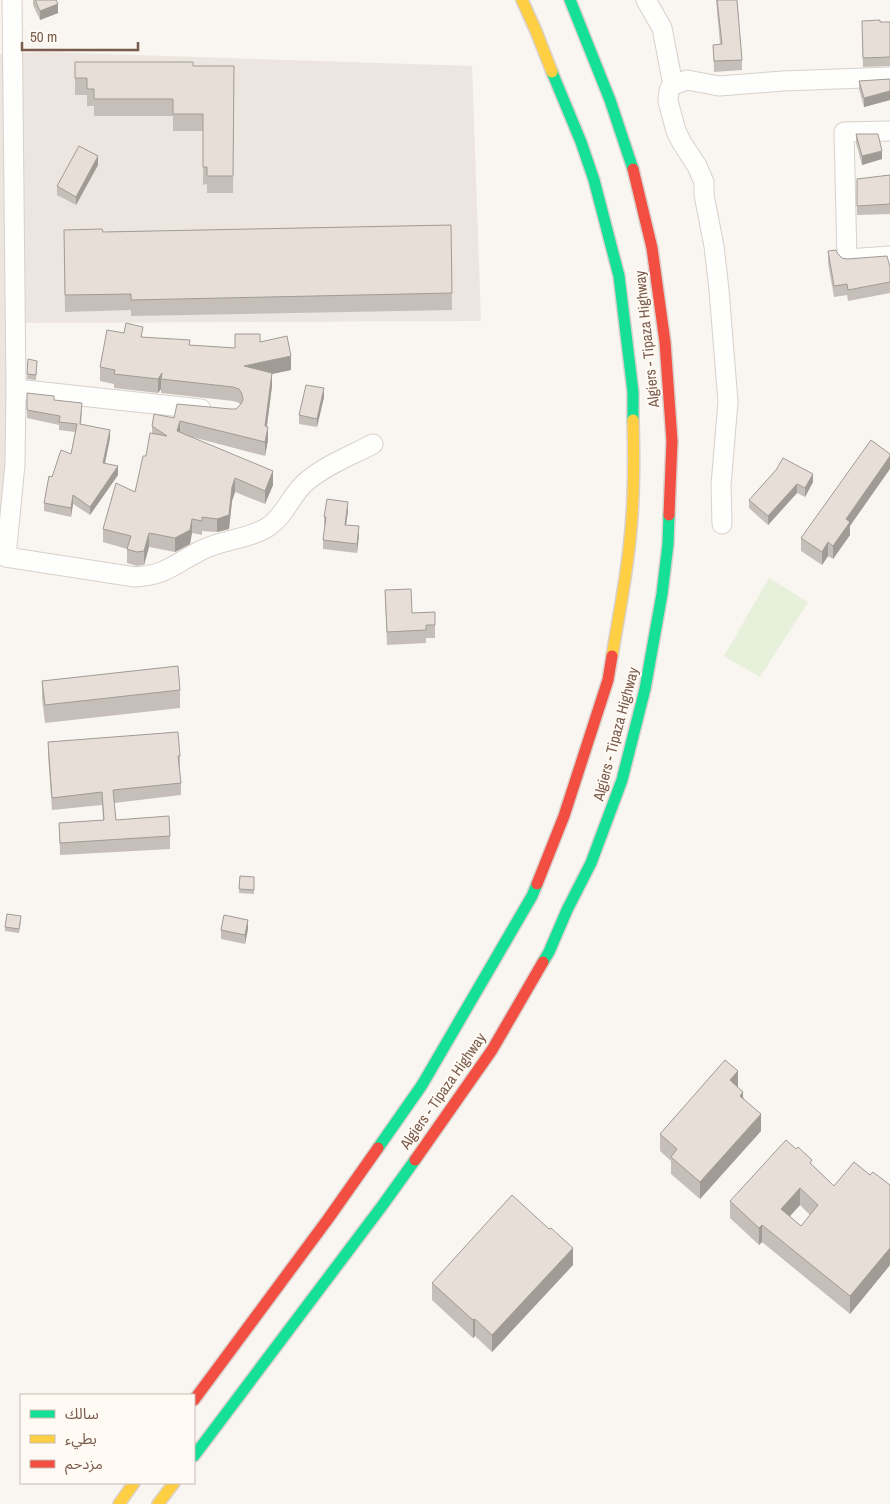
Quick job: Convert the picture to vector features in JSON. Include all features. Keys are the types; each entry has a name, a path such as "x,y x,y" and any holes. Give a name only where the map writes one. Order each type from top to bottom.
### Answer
{"highway":[{"name":"Algiers - Tipaza Highway","path":"195,1399 328,1219 422,1085 492,966 532,896 564,816 587,750 608,680 627,563 632,516 634,455 633,392 619,276 594,180 581,142 522,0"},
{"name":"Algiers - Tipaza Highway","path":"195,1455 382,1206 492,1050 548,952 591,863 622,780 645,689 662,594 668,544 672,441 665,342 659,294 652,248 640,196 626,146 610,100 570,0"},
{"path":"119,1504 133,1484"},
{"path":"158,1504 173,1484"}],"street":[{"path":"12,0 16,389 15,464 6,557 134,577 161,573 173,568 201,550 256,534 270,526 284,512 307,480 373,444"},
{"path":"646,0 662,28 673,85"},
{"path":"722,524 721,485 728,402 714,246 704,195 704,182 676,130 668,101 668,90 673,85 687,80 719,86 783,81 890,77"},
{"path":"890,131 844,132 847,259 890,256"},
{"path":"16,389 222,411"}],"shaded area":[{"path":"42,52 472,66 481,321 8,323 11,546 0,546 0,54"}],"green space":[{"path":"769,578 808,602 760,677 724,656"}],"building":[{"path":"35,0 56,0 58,4 40,11"},
{"path":"717,0 737,0 742,60 714,61 713,45 722,44"},
{"path":"880,20 880,22 890,22 890,57 863,58 862,21"},
{"path":"75,62 193,62 193,66 234,66 233,176 207,176 207,167 203,167 203,114 173,114 173,99 94,99 94,89 87,89 87,78 75,78"},
{"path":"890,79 890,91 864,98 859,81"},
{"path":"856,134 878,134 882,151 862,156"},
{"path":"79,146 98,156 76,197 57,186"},
{"path":"890,175 890,204 857,206 857,179"},
{"path":"451,225 452,293 131,300 131,294 65,295 64,230 102,229 103,232"},
{"path":"836,250 842,258 847,259 887,256 890,267 890,282 848,290 847,284 834,286 828,251"},
{"path":"126,323 143,327 141,337 190,340 189,345 235,348 235,334 260,334 260,342 287,336 291,356 244,366 272,373 265,426 268,427 265,442 180,421 177,431 273,471 265,491 235,478 232,487 229,515 217,519 202,517 202,521 192,519 190,530 175,538 149,533 144,551 137,552 127,549 131,536 103,529 116,483 135,492 143,456 146,456 150,433 167,436 152,426 154,414 174,418 177,404 236,409 243,400 239,389 233,387 161,379 162,373 158,379 114,374 115,370 100,367 107,330 124,333"},
{"path":"28,359 37,361 36,375 27,374"},
{"path":"306,385 324,388 317,419 299,415"},
{"path":"27,393 54,396 54,400 82,403 80,424 110,430 103,463 118,466 90,507 73,495 71,508 44,503 49,476 52,477 61,450 71,454 77,424 59,422 60,416 27,410"},
{"path":"871,440 890,454 890,456 846,519 850,522 833,546 828,542 822,552 801,538"},
{"path":"783,458 813,474 805,488 797,484 768,516 749,500 776,470"},
{"path":"327,499 348,502 345,525 359,526 357,544 323,540"},
{"path":"411,589 412,613 435,612 435,625 426,625 426,630 387,632 385,590"},
{"path":"178,666 180,690 45,705 42,681"},
{"path":"178,732 181,783 113,790 116,820 169,816 170,836 60,843 59,823 104,820 102,792 52,798 48,742"},
{"path":"240,876 254,877 254,890 239,889"},
{"path":"7,914 21,916 19,929 5,927"},
{"path":"224,915 248,920 245,935 221,930"},
{"path":"725,1060 738,1071 730,1080 743,1092 740,1096 761,1114 700,1182 671,1157 677,1149 660,1134"},
{"path":"786,1140 796,1149 798,1147 812,1160 810,1163 834,1186 854,1162 870,1175 873,1172 890,1185 890,1248 850,1296 762,1225 759,1228 730,1201","holes":["800,1188 818,1205 801,1226 781,1209"]},
{"path":"512,1195 573,1248 492,1335 432,1283"}],"traffic: fast":[{"path":"570,0 610,100 633,169"},
{"path":"552,72 581,142 594,180 619,276 633,392 633,420"},
{"path":"543,962 591,863 622,780 645,689 662,594 668,544 669,515"},
{"path":"378,1148 422,1085 532,896 537,884"},
{"path":"195,1455 415,1160"}],"traffic: slow":[{"path":"522,0 552,72"},
{"path":"612,656 631,534 633,420"},
{"path":"119,1504 133,1484"},
{"path":"158,1504 173,1484"}],"traffic: jam":[{"path":"633,169 652,248 665,342 672,441 669,515"},
{"path":"537,884 564,816 608,680 612,656"},
{"path":"415,1160 492,1050 543,962"},
{"path":"195,1399 378,1148"}]}
